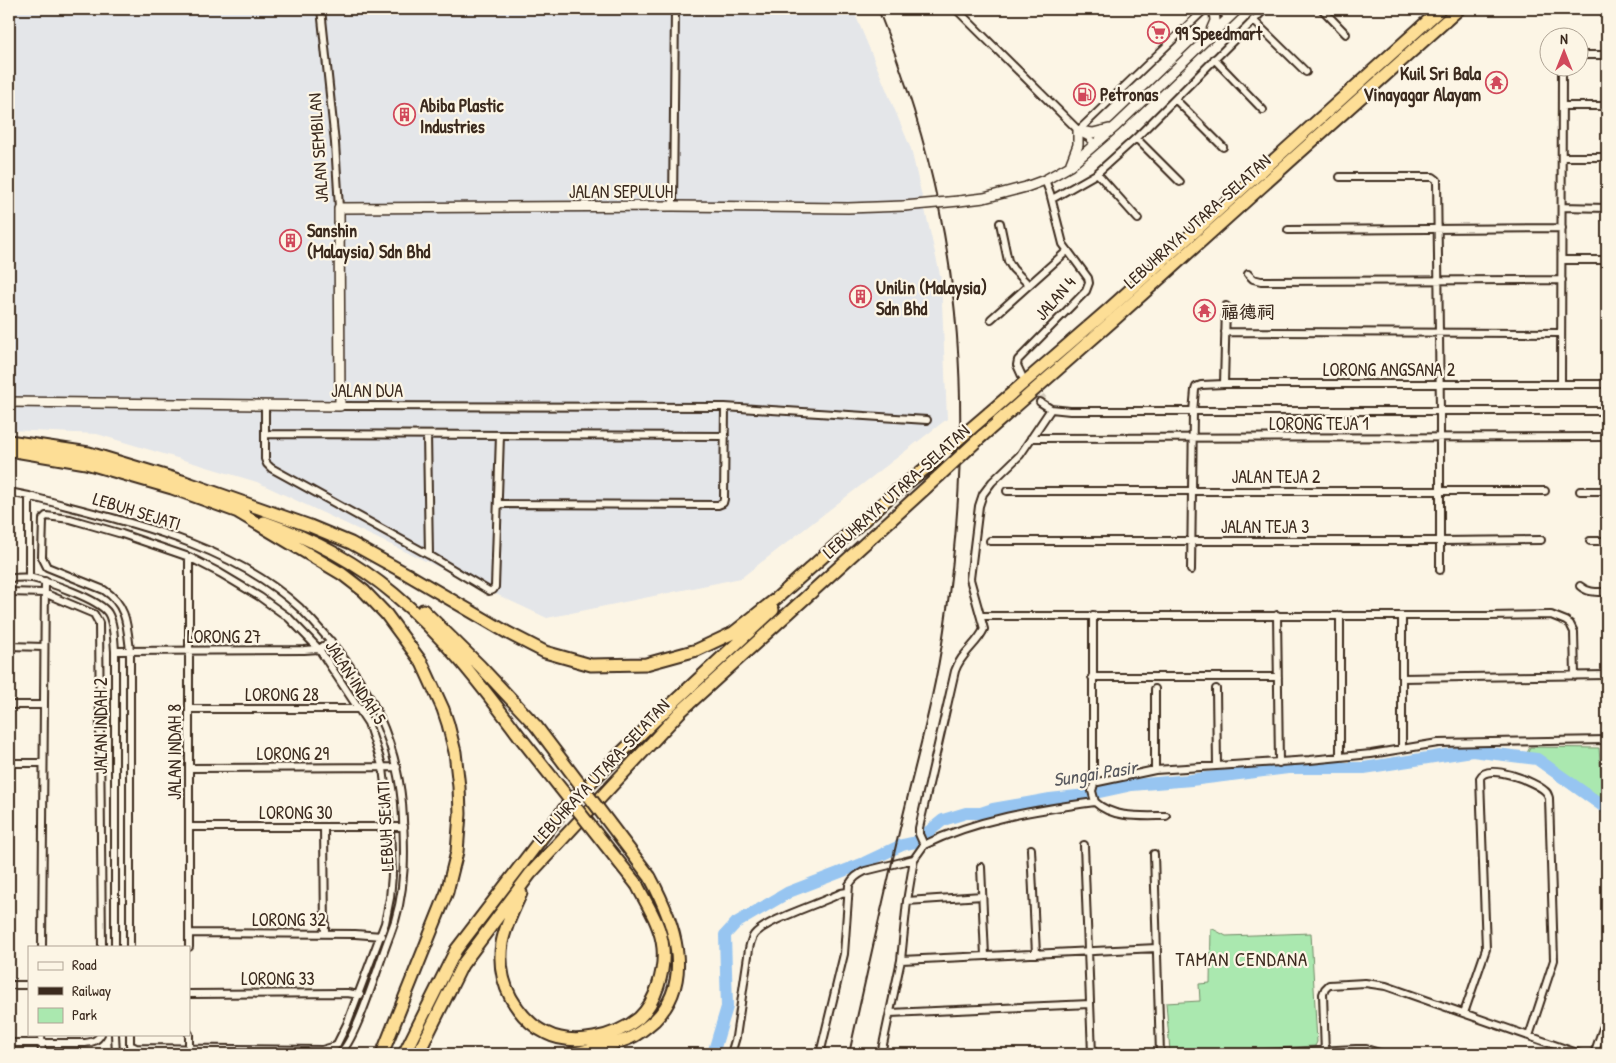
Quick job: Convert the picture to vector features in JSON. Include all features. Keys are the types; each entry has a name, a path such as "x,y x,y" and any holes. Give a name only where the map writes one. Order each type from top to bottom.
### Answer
{"highway":[{"name":"LEBUHRAYA UTARA–SELATAN","path":"404,1054 456,950 568,804 676,700 947,449 1108,310 1441,9"},
{"name":"LEBUHRAYA UTARA–SELATAN","path":"418,1054 462,965 530,874 680,712 982,436 1460,9"},
{"path":"9,441 89,453 185,482 278,514 351,543 508,633 545,652 591,665 646,664 696,650 733,632 777,598 893,494 936,460"},
{"path":"9,450 86,463 172,488 285,529 319,545 368,574 418,616 477,679 520,737 637,885 660,931 663,948 663,966 652,999 640,1017 625,1028 604,1037 588,1040 547,1034 534,1026 514,1003 506,989 502,976 502,943 530,874"},
{"path":"238,512 342,574 364,591 386,614 422,663 448,724 455,752 459,787 460,814 457,852 447,892 382,1054"},
{"path":"278,514 374,569 411,599 480,666 536,726 650,877 666,909 676,941 678,959 674,989 660,1014 646,1028 630,1038 571,1054"}],"main road":[{"path":"1208,38 1215,21 1214,9"},
{"name":"JALAN SEPULUH","path":"339,208 673,206 848,208 904,206 959,201 1007,192 1045,180 1070,166 1116,126 1238,9"},
{"path":"1070,166 1078,145 1080,133 1101,132 1116,126"},
{"name":"JALAN SEMBILAN","path":"339,208 340,406"},
{"name":"JALAN DUA","path":"9,402 340,406"}],"street":[{"name":"JALAN SEMBILAN","path":"321,9 335,143 339,208"},
{"path":"673,206 675,9"},
{"path":"956,9 1092,146"},
{"path":"1220,9 1229,18"},
{"path":"1052,199 1097,173 1136,138 1265,9"},
{"path":"1322,9 1346,34"},
{"path":"1080,133 1200,10"},
{"path":"1253,20 1306,72"},
{"path":"1588,56 1607,55"},
{"path":"1214,60 1263,110"},
{"path":"1561,384 1562,78"},
{"path":"1175,99 1222,147"},
{"path":"1562,106 1607,106"},
{"path":"1136,138 1180,182"},
{"path":"1562,157 1607,157"},
{"path":"1097,173 1138,219"},
{"path":"1340,177 1434,178 1437,180 1440,332 1440,570"},
{"name":"JALAN 4","path":"1022,373 1016,364 1020,358 1088,287 1088,278 1067,251 1060,236 1052,199 1045,180"},
{"path":"1562,207 1607,208"},
{"path":"1000,223 1008,261 1028,284"},
{"path":"1288,230 1562,228"},
{"path":"991,319 1067,251"},
{"path":"1562,260 1607,260"},
{"path":"1248,274 1253,279 1261,281 1562,280"},
{"path":"1224,384 1226,306"},
{"path":"1225,332 1562,333"},
{"name":"LORONG ANGSANA 2","path":"1193,412 1194,390 1196,387 1224,384 1607,384"},
{"path":"881,1054 901,960 907,901 914,859 922,840 921,819 955,671 958,662 982,634 984,629 970,579 979,506 983,494 992,482 1020,455 1031,438 1045,404 1063,411 1607,411"},
{"path":"265,406 265,459 271,468 489,591 495,587 500,435"},
{"name":"JALAN DUA","path":"340,406 725,407 927,420"},
{"path":"498,504 723,504 725,407"},
{"path":"1192,570 1193,412"},
{"path":"265,434 725,436"},
{"path":"428,435 428,555"},
{"name":"LORONG TEJA 1","path":"1031,438 1607,437"},
{"name":"JALAN TEJA 2","path":"1007,491 1545,491"},
{"path":"1580,491 1607,491"},
{"name":"LEBUH SEJATI","path":"9,492 156,530 194,544 230,561 268,583 299,608 331,641 356,675 386,730 397,767 404,827 401,901 396,922 367,998 345,1050 340,1054"},
{"path":"29,496 29,578"},
{"name":"JALAN INDAH 5","path":"130,651 126,620 119,603 112,595 47,567 44,563 42,557 43,519 46,516 50,515 122,534 189,557 260,597 289,618 319,649 368,723 383,768 390,827 392,874 385,923 347,1024 336,1046 322,1050 188,1051"},
{"name":"JALAN TEJA 3","path":"990,541 1541,540"},
{"path":"1590,541 1607,541"},
{"name":"JALAN INDAH 8","path":"188,946 189,557"},
{"name":"JALAN INDAH 2","path":"9,578 29,578 45,581 94,602 104,608 111,622 115,651 115,946"},
{"path":"42,946 45,581"},
{"path":"1580,586 1592,592 1607,592"},
{"name":"JALAN INDAH 2","path":"9,592 44,593 94,614 100,623 102,946"},
{"path":"1093,615 1093,777 1095,781 1093,796"},
{"path":"1277,615 1279,763"},
{"path":"1340,615 1340,757"},
{"path":"981,616 1556,616 1570,624 1574,632 1575,676"},
{"path":"1402,616 1402,748"},
{"path":"319,649 331,641"},
{"path":"9,646 44,647"},
{"name":"LORONG 27","path":"115,651 319,649"},
{"path":"130,651 130,946"},
{"path":"1402,678 1607,675"},
{"path":"1092,678 1278,678"},
{"path":"1155,689 1155,770"},
{"path":"1216,689 1217,766"},
{"path":"9,705 44,705"},
{"name":"LORONG 28","path":"189,710 376,709"},
{"path":"1095,781 1098,782 1155,770 1279,763 1370,754 1402,748 1456,742 1607,740"},
{"path":"9,763 43,763"},
{"name":"LORONG 29","path":"189,768 397,767"},
{"path":"1464,1013 1486,949 1480,778 1485,773 1509,774 1545,790 1549,798 1554,960 1529,1036"},
{"path":"922,840 1093,796"},
{"path":"1093,796 1106,810 1141,816 1166,816"},
{"name":"LORONG 30","path":"188,826 404,827"},
{"path":"324,827 325,934"},
{"path":"1084,845 1092,1054"},
{"path":"1031,849 1036,954"},
{"path":"1154,854 1160,1054"},
{"path":"820,1054 844,954 849,885 857,875 865,871 914,859"},
{"path":"981,867 985,956"},
{"path":"731,1054 736,1037 749,949 753,936 758,930 774,921 847,892"},
{"path":"907,901 982,896"},
{"name":"LORONG 32","path":"188,934 325,934 380,935 390,937"},
{"path":"901,960 1157,948"},
{"path":"1325,1052 1323,994 1325,988 1329,985 1376,984 1580,1054"},
{"path":"9,985 28,985"},
{"name":"LORONG 33","path":"190,994 324,993 358,995 367,998"},
{"path":"890,1013 1090,1004"},
{"path":"1594,1054 1607,1017"},
{"path":"41,1036 42,1054"},
{"path":"9,1044 93,1042 100,1036"},
{"path":"116,1036 116,1054"},
{"path":"130,1036 132,1046 136,1048 188,1051 188,1036"},
{"path":"1258,1054 1366,1050 1383,1054"}],"shaded area":[{"path":"9,9 853,9 911,149 941,279 947,419 741,578 547,618 257,482 97,434 9,430"}],"green space":[{"path":"1530,747 1599,748 1603,799 1536,757 1526,755"},
{"path":"1211,928 1226,936 1311,933 1317,1042 1315,1046 1172,1053 1170,1051 1166,1003 1200,1001 1199,984 1210,983"}],"waterway":[{"name":"Sungai Pasir","path":"713,1054 727,1007 725,935 736,923 789,892 864,863 902,845 916,842 943,820 966,813 981,813 993,809 1086,795 1132,785 1288,768 1364,768 1472,751 1537,759 1607,809"}],"tunnel":[{"path":"1025,374 1044,399"}],"railway":[{"path":"849,1054 936,679 951,578 959,472 959,366 955,313 939,208 920,132 905,83 878,9"}],"place":[{"name":"99 Speedmart","path":"1159,33"},
{"name":"Kuil Sri Bala Vinayagar Alayam","path":"1497,83"},
{"name":"Petronas","path":"1084,94"},
{"name":"Abiba Plastic Industries","path":"404,115"},
{"name":"Sanshin (Malaysia) Sdn Bhd","path":"291,240"},
{"name":"Unilin (Malaysia) Sdn Bhd","path":"860,297"},
{"name":"福德祠","path":"1205,311"}],"district":[{"name":"TAMAN CENDANA","path":"1242,959"}]}
